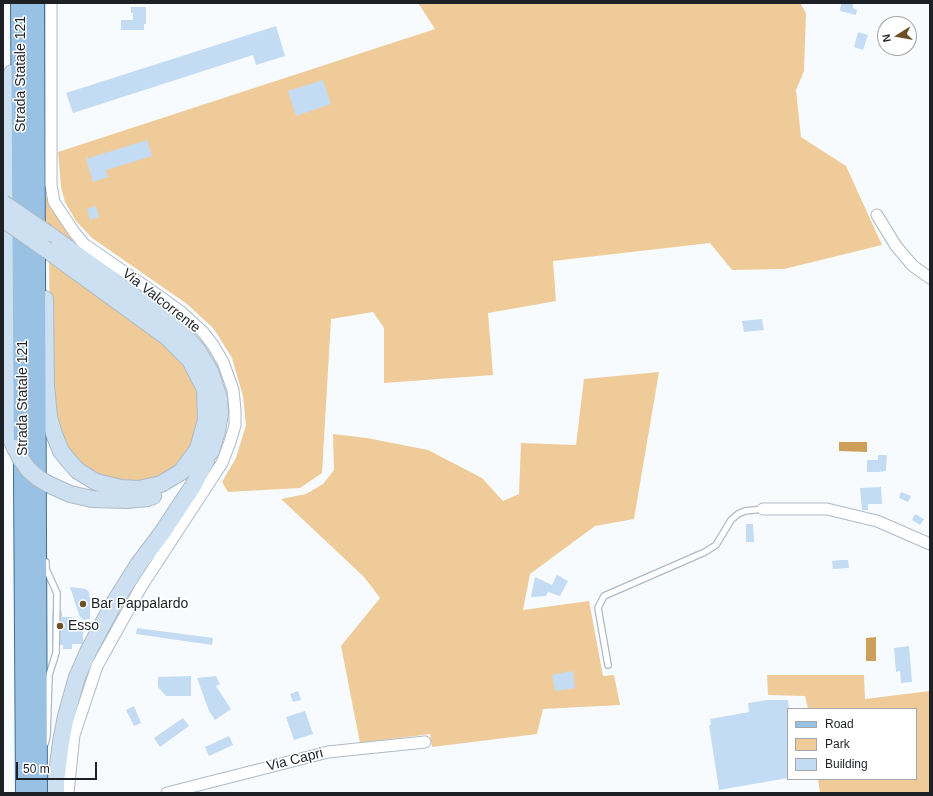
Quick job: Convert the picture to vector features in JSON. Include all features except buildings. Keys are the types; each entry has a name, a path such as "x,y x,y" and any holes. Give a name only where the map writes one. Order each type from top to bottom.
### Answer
{"main road":[{"path":"12,3 7,421 9,434 14,448 20,459 46,488 92,499 127,500 148,498 165,492 186,478 211,451"},
{"name":"Strada Statale 121","path":"20,3 25,793"},
{"name":"Strada Statale 121","path":"35,3 38,793"},
{"path":"3,203 150,307 185,336 198,352 210,371 219,398 220,414 211,451 193,486 114,603 88,652 77,677 66,716 61,742 56,793"},
{"path":"3,219 47,250 167,337 190,360 205,389 206,420 198,449 181,472 161,484 139,489 121,488 96,482 78,471 61,451 49,417 46,385 44,261 36,216"}],"street":[{"name":"Via Valcorrente","path":"51,3 51,185 54,202 84,244 160,296 181,312 203,332 224,362 233,390 235,410 235,425 222,463 142,588 98,666 74,735 68,793"},
{"path":"877,215 896,246 913,266 930,278"},
{"path":"763,509 827,508 877,521 930,544"},
{"name":"Via Capri","path":"166,793 328,752 425,742"}],"lane":[{"path":"37,459 44,476 46,488"},
{"path":"608,665 598,608 604,596 705,552 716,545 731,520 738,514 746,511 763,509"},
{"path":"38,767 47,736 49,675 56,653 57,593 46,569 46,553"}],"green space":[{"path":"418,3 800,3 806,13 804,71 796,90 801,137 846,166 882,245 784,269 732,270 710,243 553,261 556,301 488,313 493,375 384,383 384,328 373,312 331,319 322,473 300,488 228,492 222,482 236,458 246,425 243,396 232,358 214,329 187,304 92,238 76,221 65,202 61,187 58,152 435,29"},
{"path":"45,195 74,243 48,225 44,217"},
{"path":"49,260 164,343 183,363 194,385 199,402 200,422 195,442 175,470 142,483 107,480 79,463 60,436 51,388"},
{"path":"659,372 634,519 595,526 530,574 523,610 589,601 603,676 614,675 620,705 543,709 537,734 432,747 430,734 360,743 341,646 380,598 364,577 281,499 306,494 323,484 334,470 333,434 367,438 428,450 482,478 503,501 519,494 521,443 576,445 584,379"},
{"path":"767,675 864,675 865,699 930,691 930,792 820,793 818,780 917,780 917,708 808,708 805,696 768,695"}],"shaded area":[{"path":"839,442 867,442 867,452 839,451"},
{"path":"876,637 876,661 866,661 866,638"}],"place":[{"name":"Bar Pappalardo","path":"83,604"},
{"name":"Esso","path":"60,626"}]}
